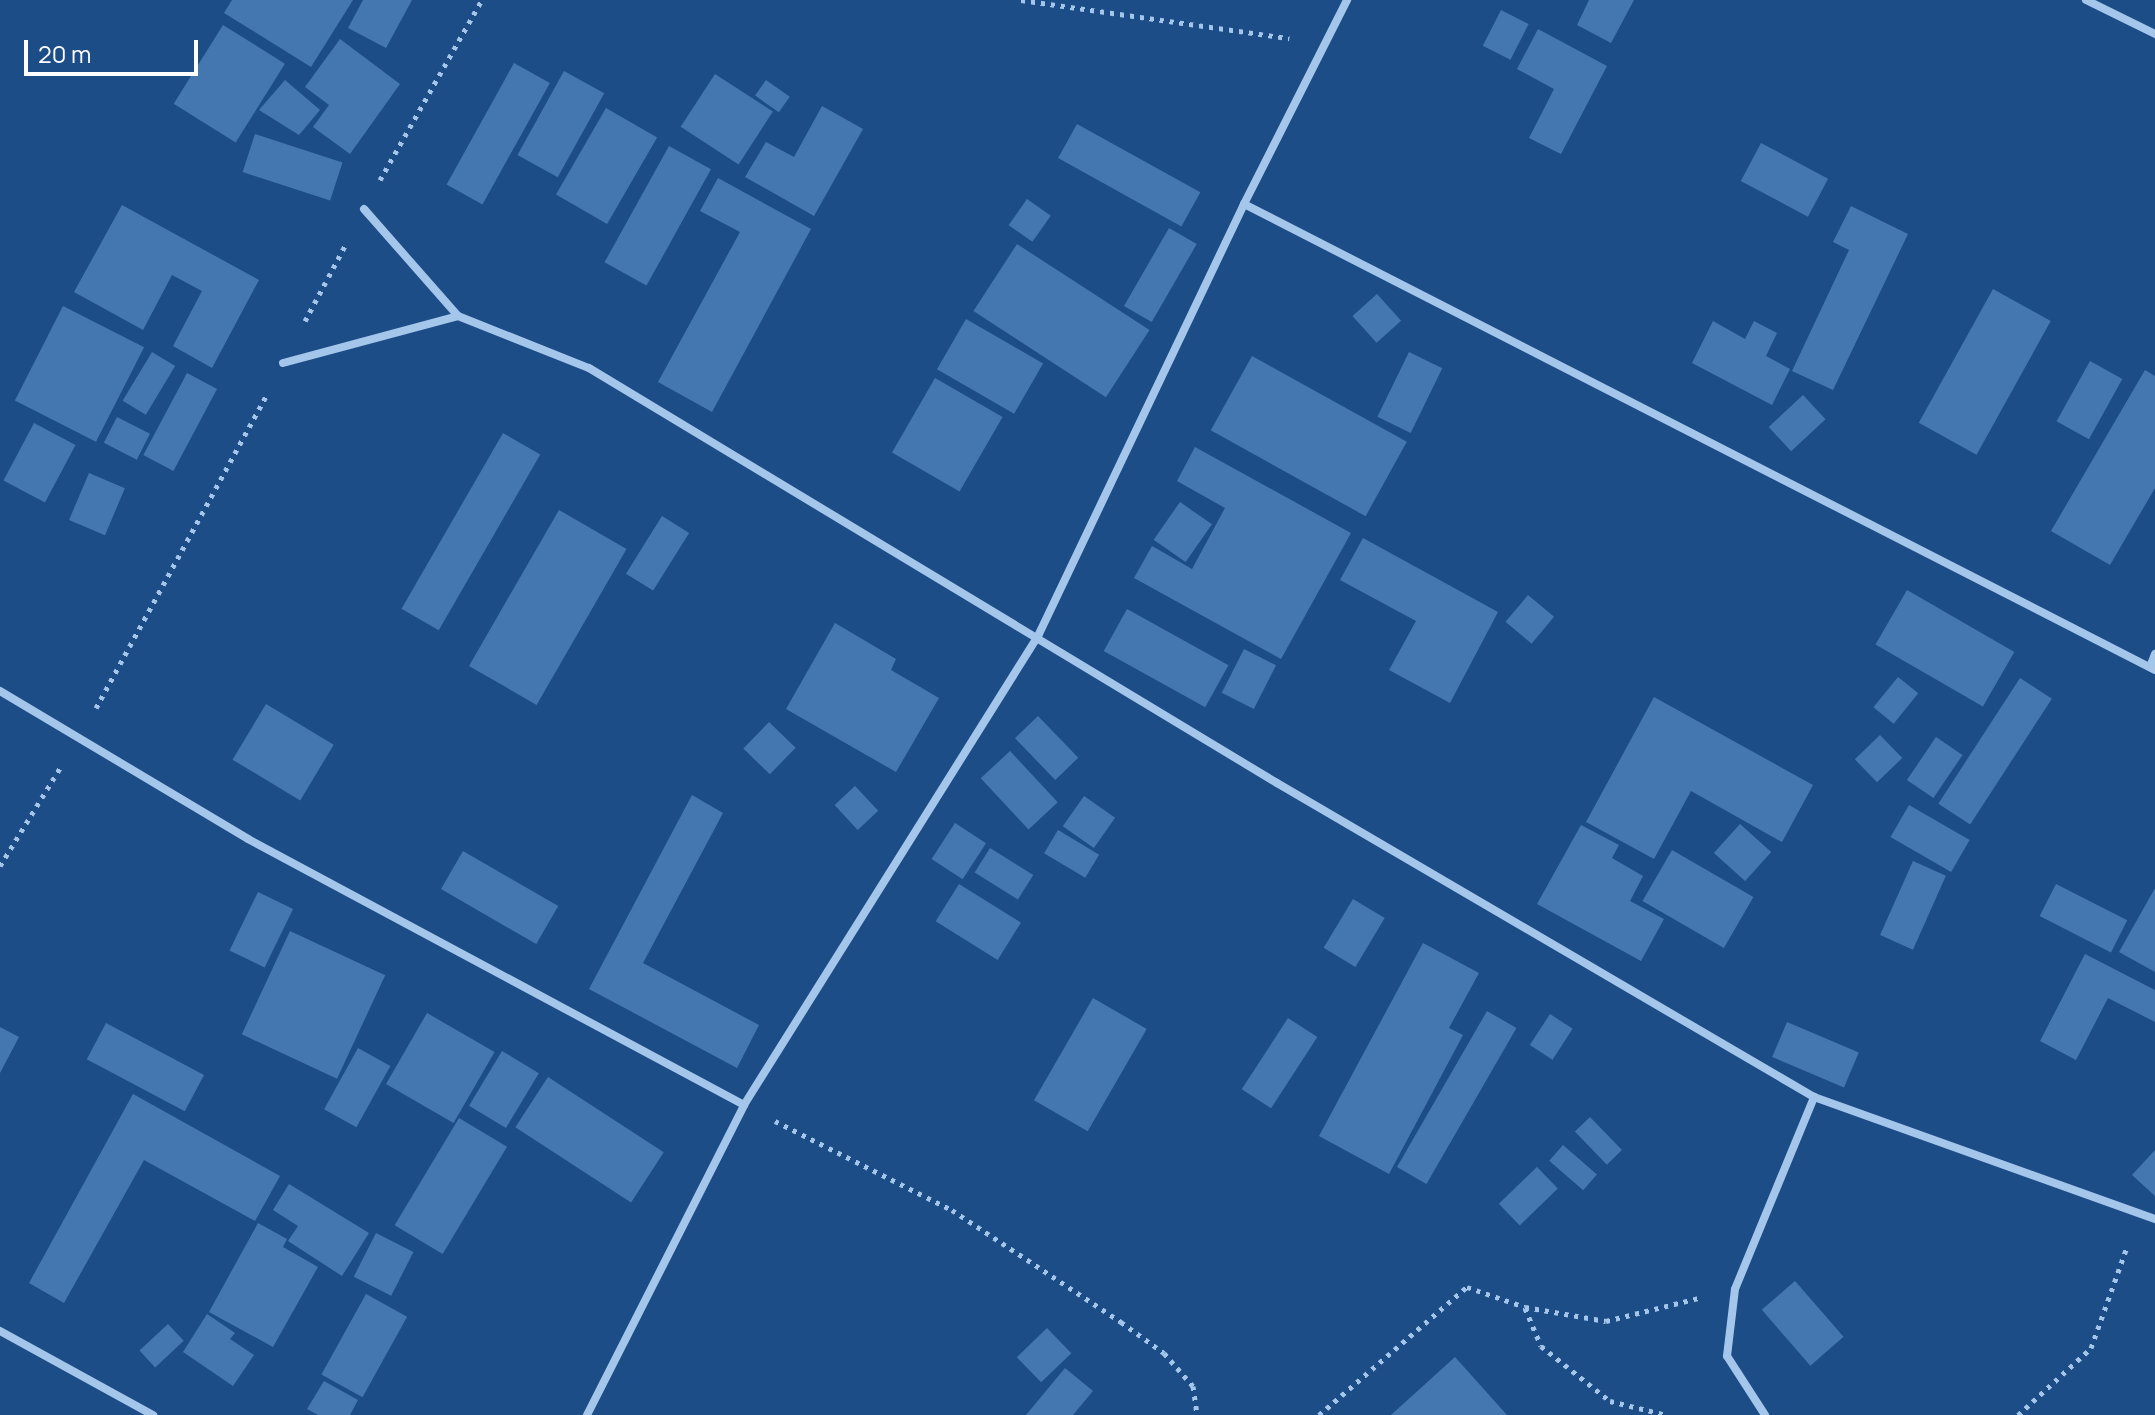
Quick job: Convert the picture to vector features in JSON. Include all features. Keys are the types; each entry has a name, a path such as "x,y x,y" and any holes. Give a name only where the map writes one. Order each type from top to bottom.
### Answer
{"street":[{"path":"587,1415 744,1105 1038,636 1244,204 1347,0"},
{"path":"2086,0 2155,34"},
{"path":"1244,204 2153,668 2155,654"},
{"path":"364,209 458,316 589,368 1038,636 1303,799 1814,1097 2138,1216 2155,1219"},
{"path":"283,363 458,316"},
{"path":"0,691 248,839 744,1105"},
{"path":"1765,1415 1727,1356 1735,1289 1814,1097"},
{"path":"0,1331 153,1415"}],"path":[{"path":"1021,0 1324,43"},
{"path":"0,866 80,736"},
{"path":"744,1105 952,1210 1121,1322 1164,1353 1193,1386 1197,1415"},
{"path":"2018,1415 2091,1348 2138,1216"},
{"path":"1319,1415 1467,1287 1525,1307 1606,1321 1735,1289"},
{"path":"1525,1307 1541,1346 1610,1401 1667,1415"}],"building":[{"path":"232,0 353,0 311,67 224,13"},
{"path":"363,0 412,0 386,48 348,28"},
{"path":"1589,0 1634,0 1611,43 1577,25"},
{"path":"1501,10 1529,24 1510,60 1483,46"},
{"path":"223,25 285,64 236,143 174,104"},
{"path":"1538,29 1607,66 1561,154 1529,138 1554,89 1517,69"},
{"path":"340,39 400,84 350,154 313,127 329,105 305,87"},
{"path":"514,63 550,83 482,204 447,185"},
{"path":"564,71 604,93 558,177 517,155"},
{"path":"715,74 773,112 739,164 681,127"},
{"path":"285,80 320,110 299,135 259,110"},
{"path":"766,80 790,97 779,112 755,96"},
{"path":"822,106 863,129 814,216 745,177 766,142 794,157"},
{"path":"606,108 657,138 607,224 556,195"},
{"path":"1077,124 1200,192 1181,226 1058,158"},
{"path":"255,134 342,162 330,200 243,172"},
{"path":"1761,143 1828,179 1808,217 1741,181"},
{"path":"669,146 711,169 647,286 605,262"},
{"path":"718,178 811,229 712,412 658,382 740,232 700,211"},
{"path":"1027,199 1051,216 1032,242 1009,225"},
{"path":"122,205 259,280 212,368 173,346 202,291 172,275 143,330 74,292"},
{"path":"1851,206 1908,234 1833,390 1792,371 1849,250 1833,242"},
{"path":"1169,228 1197,244 1152,322 1124,306"},
{"path":"1017,244 1150,330 1106,397 973,311"},
{"path":"1993,289 2051,321 1977,455 1919,423"},
{"path":"1377,294 1401,321 1377,343 1352,316"},
{"path":"63,306 144,347 96,442 15,400"},
{"path":"966,319 1043,364 1014,414 937,369"},
{"path":"1713,321 1745,339 1754,321 1777,333 1766,356 1790,369 1772,405 1692,363"},
{"path":"152,352 175,366 146,415 123,401"},
{"path":"1409,352 1442,368 1411,433 1377,417"},
{"path":"1252,356 1407,442 1366,516 1211,430"},
{"path":"2090,361 2122,379 2089,439 2057,421"},
{"path":"2145,370 2155,376 2155,488 2110,565 2051,531"},
{"path":"187,373 217,389 173,471 143,455"},
{"path":"935,378 1003,417 960,491 892,452"},
{"path":"1803,395 1826,419 1791,451 1769,427"},
{"path":"117,417 150,434 137,460 104,443"},
{"path":"34,423 75,445 45,502 3,480"},
{"path":"503,433 540,454 439,630 402,609"},
{"path":"1195,447 1351,533 1281,659 1134,578 1152,546 1192,569 1225,508 1177,481"},
{"path":"89,473 125,488 105,535 69,520"},
{"path":"1180,502 1212,524 1186,562 1154,540"},
{"path":"559,510 627,549 537,705 469,666"},
{"path":"662,516 689,533 653,591 626,574"},
{"path":"1363,538 1498,612 1450,703 1389,670 1416,621 1340,580"},
{"path":"1907,590 2014,652 1983,707 1876,645"},
{"path":"1528,595 1554,617 1532,644 1506,622"},
{"path":"1127,609 1228,665 1205,707 1104,651"},
{"path":"835,623 896,659 891,670 939,698 896,772 786,709"},
{"path":"1244,649 1276,665 1254,709 1222,693"},
{"path":"1898,677 1918,693 1894,724 1873,707"},
{"path":"2020,678 2052,699 1970,824 1938,804"},
{"path":"1654,697 1813,785 1782,842 1691,791 1654,859 1586,822"},
{"path":"266,704 334,745 300,800 233,760"},
{"path":"1038,716 1078,758 1055,780 1015,738"},
{"path":"769,722 796,748 770,774 743,749"},
{"path":"1880,735 1902,758 1877,782 1855,759"},
{"path":"1936,737 1963,755 1933,798 1907,780"},
{"path":"1010,751 1058,802 1028,829 981,778"},
{"path":"855,786 878,811 858,830 835,805"},
{"path":"692,795 723,813 643,963 759,1025 737,1068 589,989"},
{"path":"1084,796 1115,818 1094,848 1063,826"},
{"path":"1909,805 1970,840 1951,872 1890,837"},
{"path":"955,823 986,843 963,879 932,859"},
{"path":"1740,824 1771,852 1745,881 1714,853"},
{"path":"1581,825 1619,845 1612,858 1643,876 1630,901 1664,919 1641,961 1537,904"},
{"path":"1058,830 1099,855 1085,878 1044,853"},
{"path":"990,848 1033,875 1018,900 975,873"},
{"path":"1672,850 1753,897 1724,948 1642,901"},
{"path":"463,851 558,906 536,944 441,889"},
{"path":"1913,861 1946,876 1913,950 1880,935"},
{"path":"959,884 1021,923 998,960 936,921"},
{"path":"2056,884 2127,920 2111,952 2040,916"},
{"path":"2155,888 2155,972 2119,952"},
{"path":"258,892 293,909 265,968 230,950"},
{"path":"1353,899 1385,918 1355,967 1324,948"},
{"path":"290,931 385,975 337,1079 242,1034"},
{"path":"1423,943 1479,973 1449,1028 1463,1035 1389,1174 1319,1136"},
{"path":"2085,954 2155,990 2155,1022 2108,998 2076,1060 2040,1041"},
{"path":"1093,998 1147,1029 1088,1131 1034,1100"},
{"path":"1487,1011 1516,1028 1426,1184 1397,1167"},
{"path":"427,1013 495,1052 454,1123 386,1084"},
{"path":"1550,1014 1573,1029 1552,1060 1530,1045"},
{"path":"1288,1018 1317,1037 1271,1108 1242,1089"},
{"path":"1787,1022 1859,1052 1844,1087 1772,1057"},
{"path":"106,1023 204,1075 185,1111 87,1059"},
{"path":"0,1027 19,1037 0,1073"},
{"path":"358,1048 390,1066 356,1127 324,1109"},
{"path":"502,1051 539,1073 506,1128 469,1106"},
{"path":"548,1077 664,1152 631,1202 515,1127"},
{"path":"133,1094 280,1176 255,1221 144,1160 64,1303 29,1283"},
{"path":"1590,1117 1622,1150 1607,1165 1575,1132"},
{"path":"459,1118 507,1147 443,1254 395,1225"},
{"path":"1563,1145 1597,1175 1583,1190 1549,1161"},
{"path":"2155,1150 2155,1196 2132,1175"},
{"path":"1537,1167 1558,1189 1520,1225 1499,1204"},
{"path":"289,1184 369,1233 342,1276 288,1241 298,1226 273,1210"},
{"path":"258,1223 287,1239 283,1247 318,1267 273,1347 209,1312"},
{"path":"376,1233 413,1252 391,1296 354,1277"},
{"path":"1795,1281 1844,1337 1810,1366 1762,1310"},
{"path":"366,1294 407,1317 363,1397 321,1374"},
{"path":"207,1314 235,1333 230,1339 254,1355 233,1386 183,1352"},
{"path":"168,1324 184,1341 155,1367 139,1351"},
{"path":"1047,1328 1071,1353 1041,1382 1017,1357"},
{"path":"1455,1357 1507,1415 1391,1415"},
{"path":"1065,1368 1093,1391 1073,1415 1026,1415"},
{"path":"324,1381 358,1400 350,1415 318,1415 307,1409"}]}
